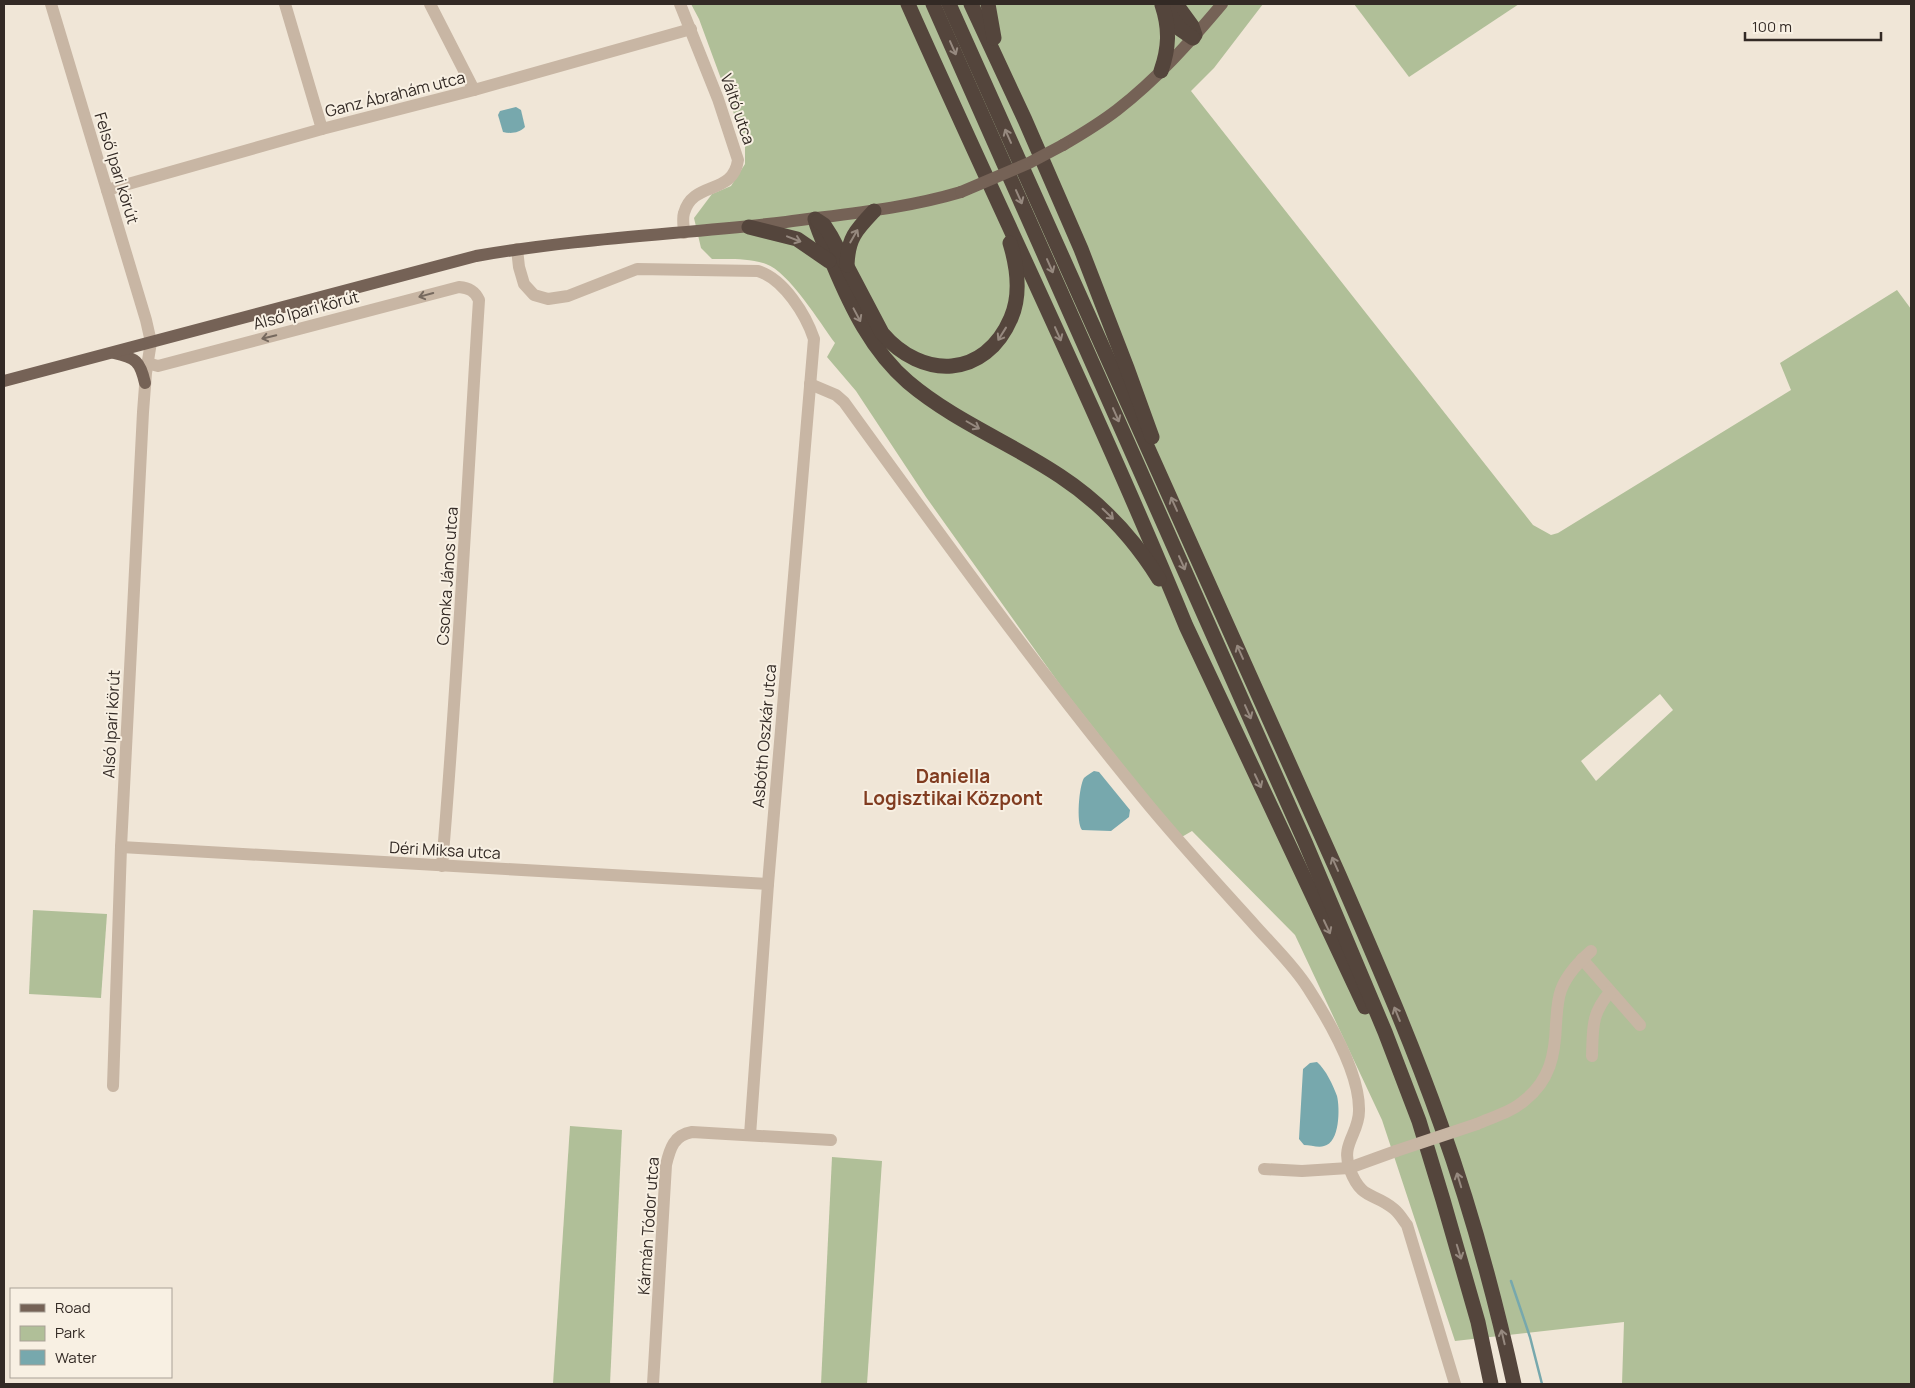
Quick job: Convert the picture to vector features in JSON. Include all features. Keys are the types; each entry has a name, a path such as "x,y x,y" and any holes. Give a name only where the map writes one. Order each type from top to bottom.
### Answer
{"highway":[{"path":"908,4 1156,555 1186,626 1353,980 1396,1080 1419,1121"},
{"path":"933,4 1306,842 1366,986 1419,1121 1464,1269 1491,1384"},
{"path":"949,4 1340,875 1416,1060 1441,1125 1481,1252 1499,1317 1514,1384"},
{"path":"972,4 1060,198 1097,289 1150,433 1164,482"},
{"path":"988,4 990,23 996,47 1013,94"},
{"path":"1167,4 1192,26 1194,37"},
{"path":"1161,72 1166,59 1168,38 1167,4"},
{"path":"815,219 818,234 890,342 916,360 946,366 964,364 990,349 1000,338 1011,318 1017,289 1016,271 1012,248 1000,207"},
{"path":"874,210 852,238 840,265 849,298 881,355 896,371 944,408 1046,467 1094,501 1124,530 1138,547 1160,580 1186,626"},
{"path":"749,227 797,239 840,265"}],"main road":[{"path":"4,382 467,258 517,249 815,219 920,202 961,192 1029,163 1063,145 1117,110 1161,72 1222,4"},
{"path":"112,352 135,360 140,366 145,383"}],"street":[{"name":"Felső Ipari körút","path":"51,4 151,342"},
{"path":"285,4 322,129"},
{"path":"430,4 474,90"},
{"name":"Váltó utca","path":"680,4 718,99 738,160 737,168 730,180 704,190 692,199 683,214 684,233"},
{"name":"Ganz Ábrahám utca","path":"107,190 322,129 474,90 691,29"},
{"name":"Asbóth Oszkár utca","path":"517,249 519,267 524,284 534,295 548,299 568,296 638,269 758,271 772,277 787,291 811,329 814,340 768,884 750,1135"},
{"name":"Alsó Ipari körút","path":"147,364 158,366 459,287 473,291"},
{"name":"Csonka János utca","path":"442,866 456,676 479,300 473,291"},
{"name":"Alsó Ipari körút","path":"113,1086 121,848 145,383 151,342"},
{"path":"810,384 831,392 844,402 1037,665 1090,733 1170,831 1307,986 1342,1049 1358,1099 1358,1120 1346,1152 1349,1168 1359,1188 1365,1194 1396,1210 1407,1225 1455,1384"},
{"name":"Déri Miksa utca","path":"121,848 768,884"},
{"path":"1264,1169 1302,1172 1349,1168 1477,1124 1519,1105 1542,1084 1551,1065 1560,991 1571,972 1586,955 1610,992 1640,1025"},
{"path":"1592,1056 1595,1016 1597,1009 1610,992"},
{"name":"Kármán Tódor utca","path":"654,1384 666,1165 671,1147 679,1136 692,1132 831,1140"}],"green space":[{"path":"691,4 1263,4 1214,68 1191,91 1533,525 1551,535 1558,533 1791,390 1780,363 1897,290 1911,309 1911,1384 1622,1384 1624,1322 1455,1341 1382,1120 1295,935 1192,831 1180,838 1063,689 926,497 856,391 827,357 835,343 794,287 775,269 766,264 746,260 712,259 701,248 694,218 712,194 731,186 745,164 745,144 699,19","holes":["1660,694 1673,710 1596,781 1581,761"]},
{"path":"1354,4 1519,4 1409,77"},
{"path":"33,910 107,914 101,998 29,994"},
{"path":"570,1126 622,1130 610,1384 553,1384"},
{"path":"832,1157 882,1161 867,1384 821,1384"}],"water":[{"path":"516,107 521,110 525,127 515,133 503,132 498,115 500,111"},
{"path":"1094,771 1099,772 1130,810 1129,817 1111,831 1082,830 1080,826 1079,804 1082,782 1084,778"},
{"path":"1317,1062 1326,1073 1333,1087 1337,1096 1338,1108 1338,1124 1333,1139 1320,1147 1304,1145 1299,1139 1303,1069 1310,1063"}],"waterway":[{"path":"1511,1281 1530,1337 1542,1384"}],"district":[{"name":"Daniella Logisztikai Központ","path":"953,787"}]}
